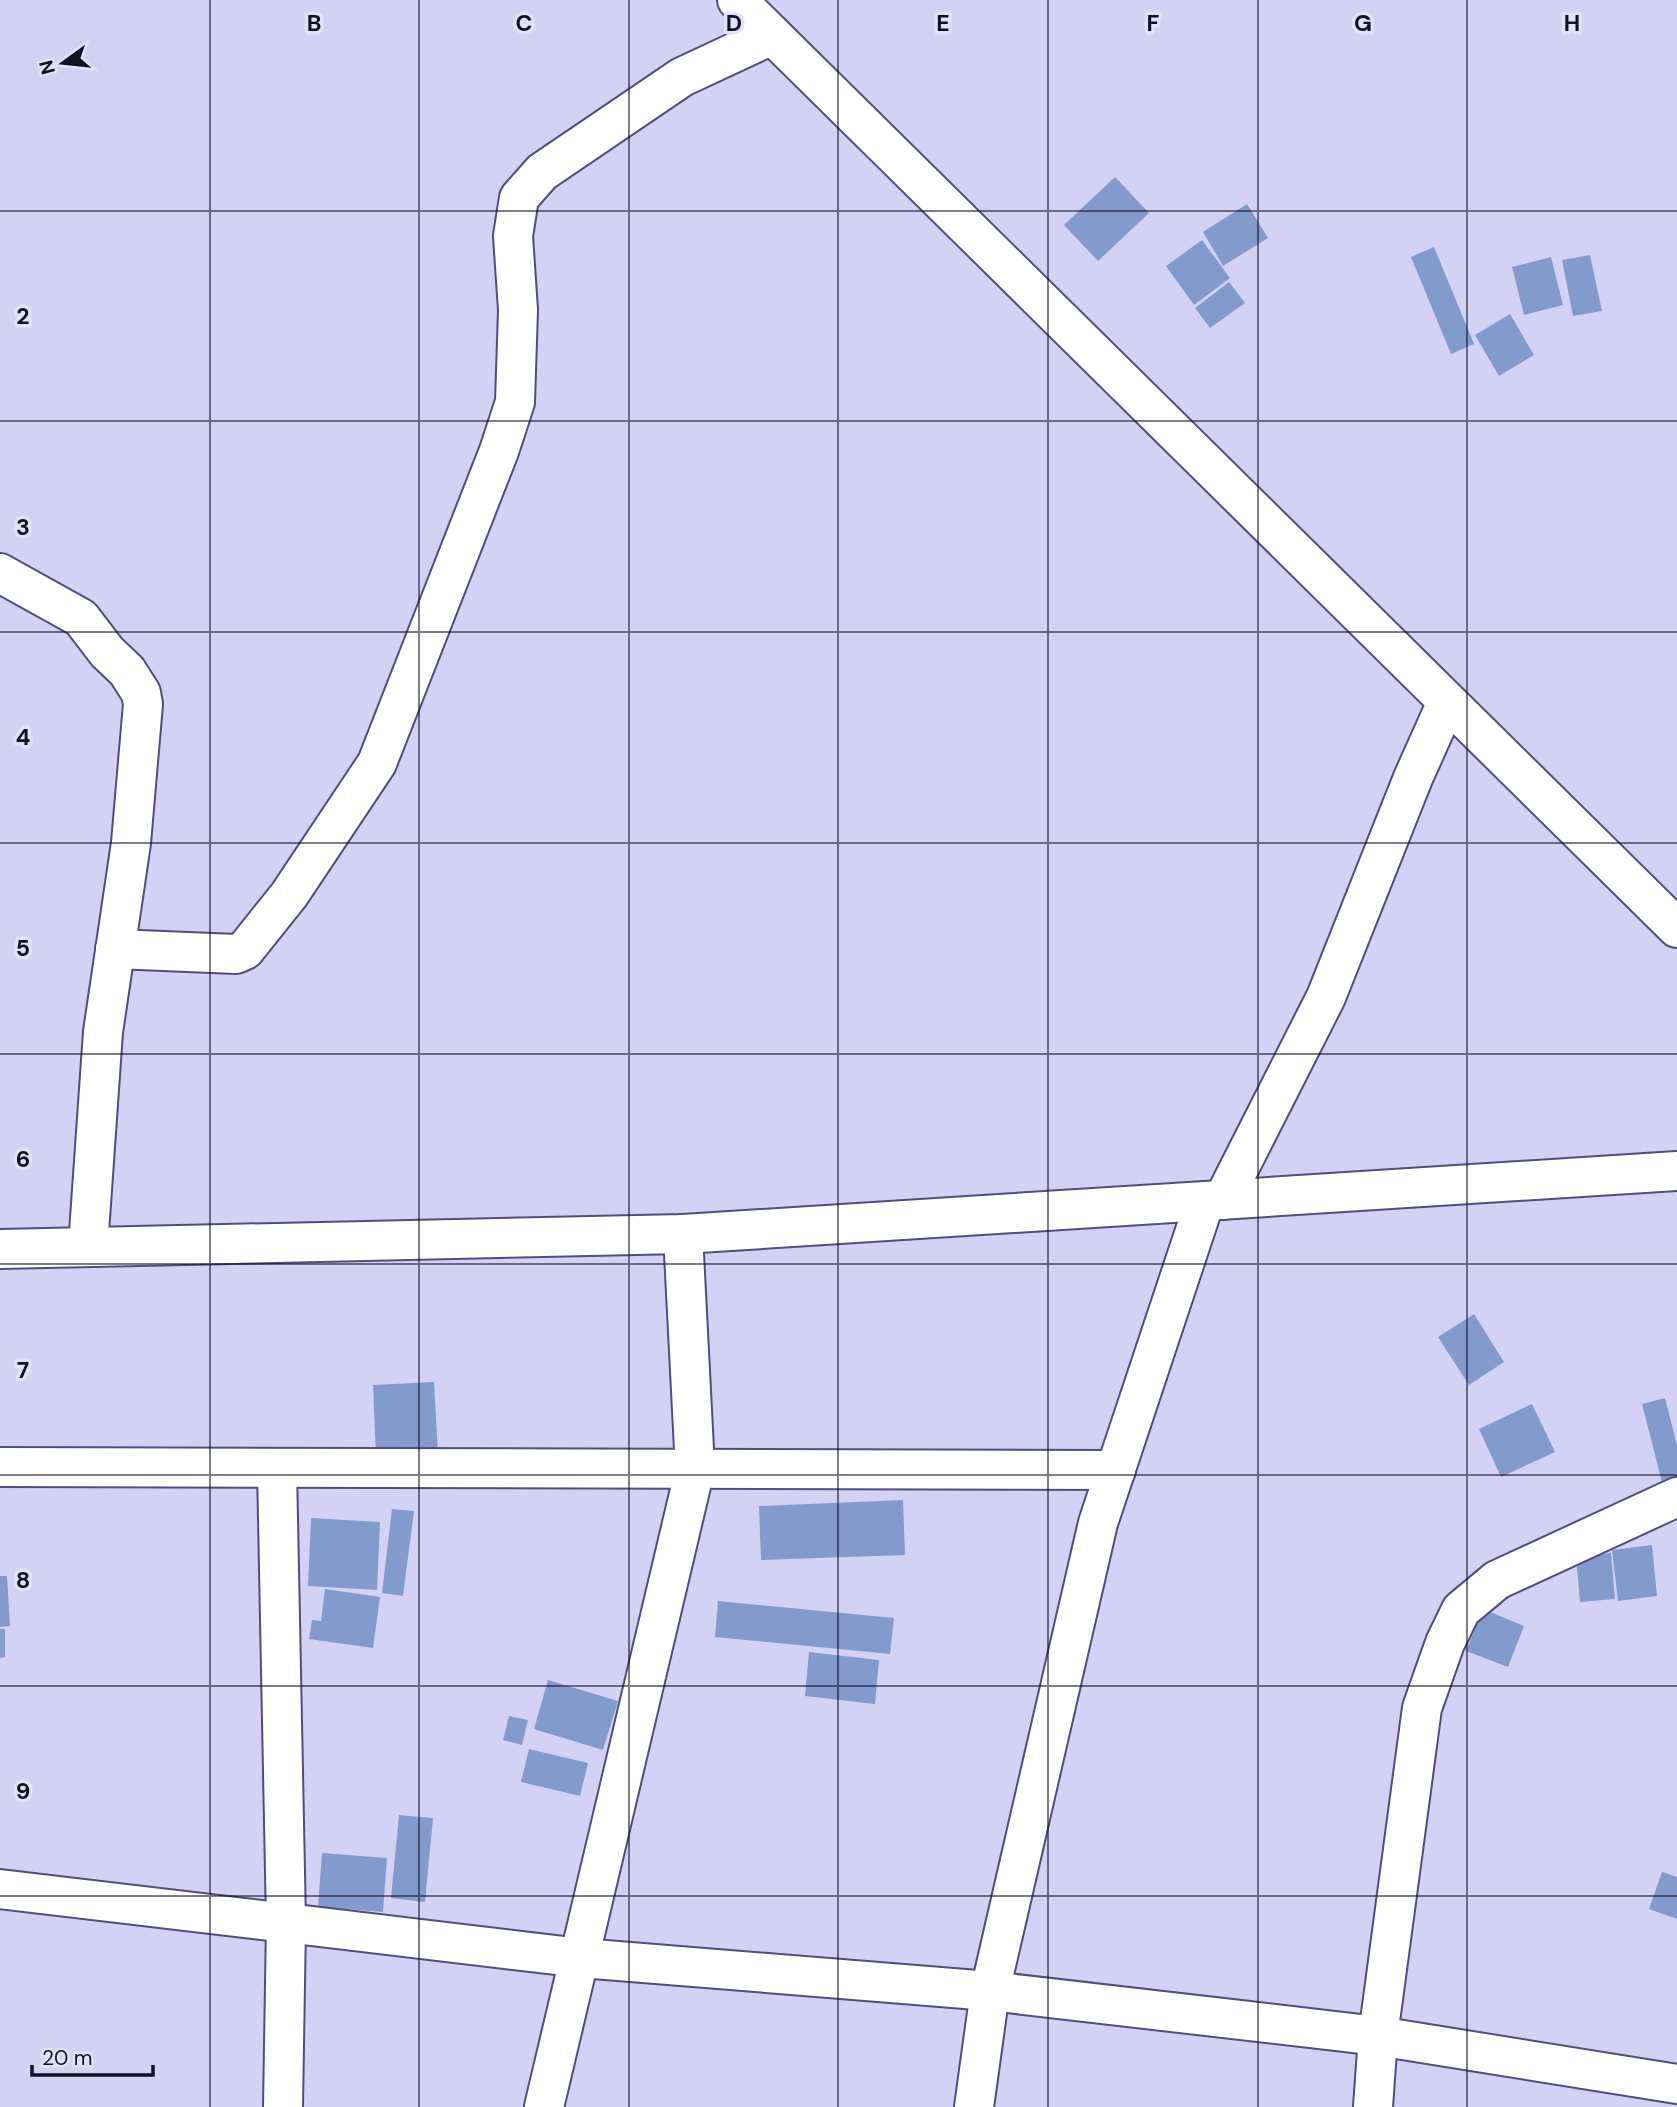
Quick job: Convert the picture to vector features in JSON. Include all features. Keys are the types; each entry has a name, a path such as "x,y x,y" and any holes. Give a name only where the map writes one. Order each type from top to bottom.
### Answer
{"street":[{"path":"737,0 1677,928"},
{"path":"115,948 236,954 245,950 289,895 377,764 515,402 518,310 513,236 519,198 542,172 682,77 772,35"},
{"path":"0,573 81,618 141,692 143,704 131,843 103,1032 88,1247"},
{"path":"974,2107 990,1991 1098,1523 1214,1200 1326,997 1413,778 1447,702"},
{"path":"0,1249 683,1234 1677,1171"},
{"path":"544,2107 695,1469 683,1234"},
{"path":"0,1467 1116,1470"},
{"path":"277,1468 286,1923 284,2107"},
{"path":"1373,2107 1378,2036 1422,1708 1445,1643 1461,1611 1497,1580 1677,1497"},
{"path":"0,1889 581,1958 990,1991 1378,2036 1677,2084"}],"building":[{"path":"1115,177 1149,213 1098,261 1064,225"},
{"path":"1247,204 1268,238 1223,266 1203,232"},
{"path":"1202,240 1230,278 1194,305 1166,266"},
{"path":"1434,247 1474,344 1451,354 1411,257"},
{"path":"1590,255 1602,311 1573,316 1562,260"},
{"path":"1551,257 1563,305 1524,315 1512,267"},
{"path":"1229,282 1245,303 1210,328 1195,308"},
{"path":"1510,314 1534,355 1499,376 1475,335"},
{"path":"1474,1314 1504,1362 1469,1385 1438,1337"},
{"path":"434,1382 438,1454 376,1457 373,1385"},
{"path":"1665,1398 1677,1445 1677,1482 1663,1486 1642,1404"},
{"path":"1532,1404 1555,1452 1501,1477 1479,1429"},
{"path":"903,1500 905,1555 761,1560 759,1506"},
{"path":"392,1509 414,1511 403,1596 382,1593"},
{"path":"311,1518 380,1522 377,1590 308,1586"},
{"path":"1652,1545 1657,1596 1618,1601 1612,1550"},
{"path":"1611,1553 1615,1599 1580,1602 1576,1557"},
{"path":"0,1576 7,1576 10,1626 0,1627"},
{"path":"325,1589 380,1597 373,1648 309,1639 312,1620 321,1621"},
{"path":"718,1601 894,1618 890,1654 715,1637"},
{"path":"1483,1609 1524,1626 1508,1667 1466,1651"},
{"path":"0,1629 5,1629 5,1657 0,1658"},
{"path":"809,1652 879,1660 875,1704 805,1696"},
{"path":"548,1680 618,1701 603,1750 534,1729"},
{"path":"509,1716 528,1720 522,1745 503,1740"},
{"path":"529,1749 588,1763 580,1796 521,1782"},
{"path":"399,1815 433,1818 425,1902 391,1898"},
{"path":"322,1853 387,1858 383,1912 318,1907"},
{"path":"1662,1872 1677,1877 1677,1919 1649,1909"}]}
